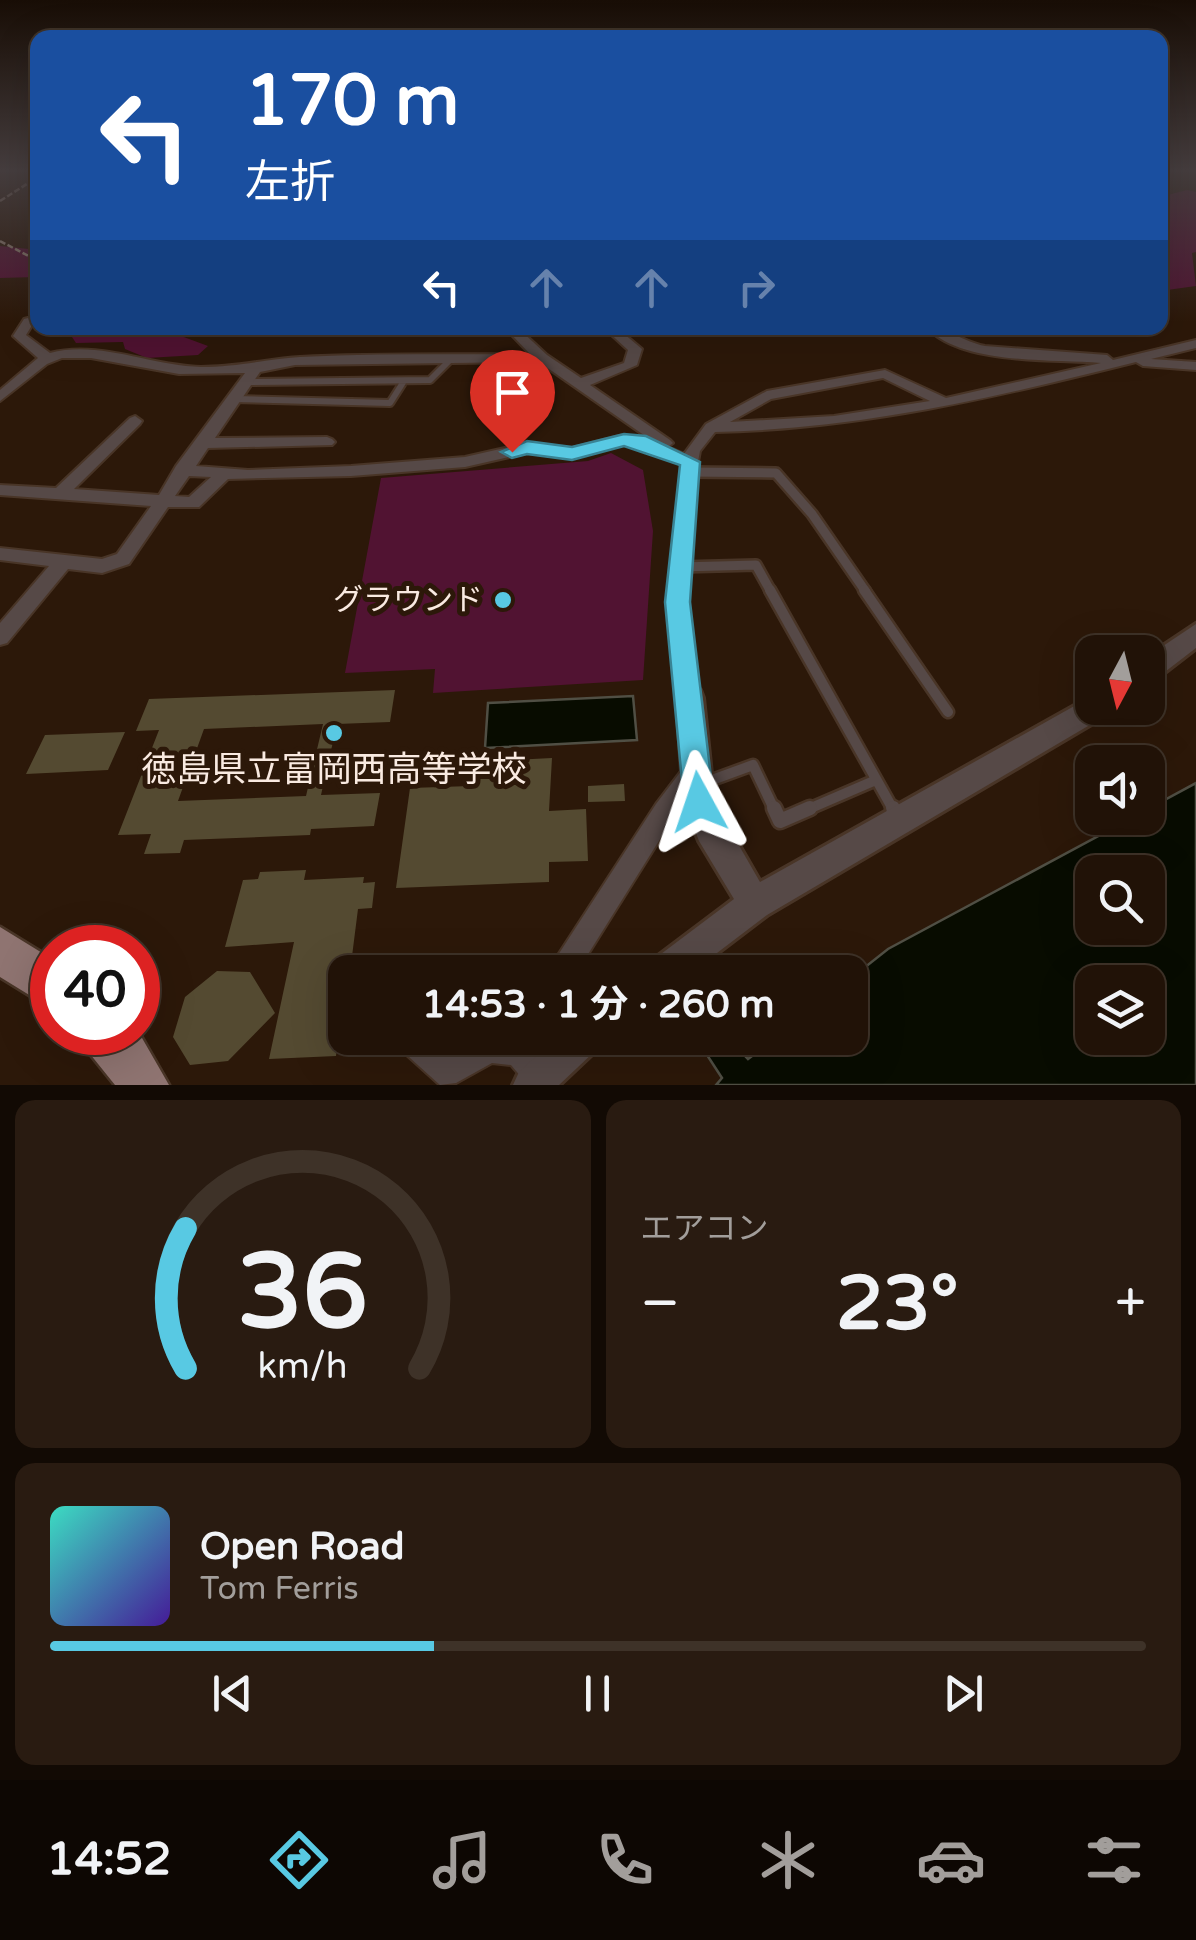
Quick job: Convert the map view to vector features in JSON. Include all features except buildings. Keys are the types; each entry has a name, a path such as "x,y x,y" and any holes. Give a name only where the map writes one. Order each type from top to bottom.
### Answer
{"main road":[{"path":"0,950 30,971"},
{"path":"124,1055 144,1085"}],"street":[{"path":"28,322 19,336 47,358"},
{"path":"518,335 542,358 688,464"},
{"path":"579,384 630,365 635,348 619,335"},
{"path":"946,335 966,346 985,350 1196,366"},
{"path":"711,427 761,427 944,402 1196,344"},
{"path":"0,397 47,358 98,356 169,369 250,376 294,360 542,358"},
{"path":"756,903 710,830 697,777 678,602 692,450 711,427 767,394 885,374 944,402"},
{"path":"0,554 102,566 123,559 250,376"},
{"path":"59,496 135,421"},
{"path":"182,470 336,472 465,462 527,448 572,454 624,440 639,441 688,464"},
{"path":"202,443 327,442"},
{"path":"0,490 193,503 225,473"},
{"path":"0,636 64,562"},
{"path":"1165,657 1196,634"},
{"path":"687,955 756,903 1075,719"},
{"path":"574,955 664,812 697,777"},
{"path":"426,1055 446,1073 478,1055"},
{"path":"521,1055 535,1080 563,1055"}],"lane":[{"path":"250,376 430,380 452,358"},
{"path":"233,400 390,402 404,381"},
{"path":"688,464 776,473 812,514 948,712"},
{"path":"680,567 756,564 898,819"},
{"path":"697,777 753,765 780,821 876,780"}],"path":[{"path":"0,241 30,257"}],"shaded area":[{"path":"1168,221 1196,221 1196,252 1192,253 1196,286 1168,290"},
{"path":"0,246 29,249 30,277 0,278"},
{"path":"181,335 208,346 198,355 147,358 125,349 123,342 76,343 72,337"},
{"name":"グラウンド","path":"611,453 643,470 653,531 643,680 433,693 435,669 345,673 381,478 588,461"},
{"path":"633,696 637,740 485,748 488,703"},
{"path":"1196,783 1196,1085 716,1085 722,1078 707,1055 744,1055 748,1059 753,1055 868,1055 868,965 888,949 1100,835 1165,835 1165,800"}],"place":[{"name":"グラウンド","path":"503,600"},
{"name":"徳島県立富岡西高等学校","path":"334,733"}],"route":[{"path":"512,452 527,448 572,454 624,440 639,441 690,462 678,602 699,802"}]}
